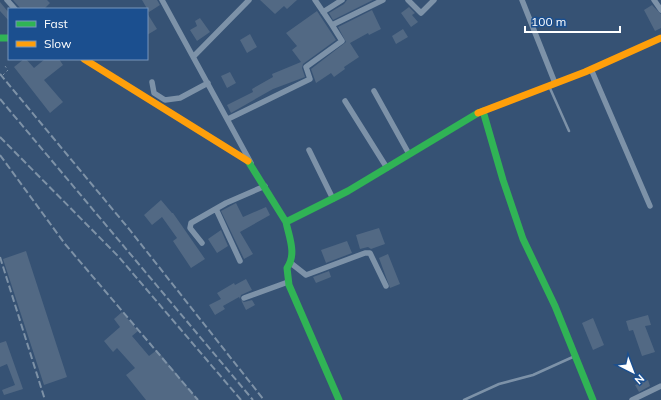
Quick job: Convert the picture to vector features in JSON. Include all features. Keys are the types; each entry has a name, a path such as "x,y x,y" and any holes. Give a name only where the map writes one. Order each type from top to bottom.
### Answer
{"street":[{"path":"7,0 14,8"},
{"path":"162,0 194,56 251,163 286,222 293,256 292,264 287,268 288,282 339,400"},
{"path":"194,56 249,0"},
{"path":"228,120 310,79 306,67 342,41 315,0"},
{"path":"323,12 342,0"},
{"path":"332,25 383,0"},
{"path":"408,0 421,13 434,0"},
{"path":"522,0 552,84"},
{"path":"654,0 661,10"},
{"path":"286,222 333,199 483,111 591,69 661,38"},
{"path":"86,60 251,163"},
{"path":"591,69 650,206"},
{"path":"152,82 154,93 165,100 180,98 208,83"},
{"path":"374,91 409,154"},
{"path":"344,101 387,168"},
{"path":"483,111 503,180 523,239 543,280 593,400"},
{"path":"309,150 333,199"},
{"path":"202,243 190,228 190,225 216,209 265,186"},
{"path":"216,209 240,261"},
{"path":"292,264 306,275 366,253 370,253 386,286"},
{"path":"244,298 288,282"},
{"path":"632,400 661,386"}],"lane":[{"path":"552,84 569,130"},
{"path":"464,400 499,384 533,375 575,356"}],"path":[{"path":"3,75 8,70 5,66"}],"building":[{"path":"13,0 47,0 50,3 45,8 20,8"},
{"path":"142,0 157,0 160,5 149,12"},
{"path":"260,0 297,0 287,9 284,6 275,14"},
{"path":"347,0 373,0 333,20 329,13 344,4"},
{"path":"0,2 8,12 8,20 0,11"},
{"path":"652,5 661,14 661,28 655,31 644,10"},
{"path":"409,7 415,13 412,15 418,22 411,27 401,13"},
{"path":"372,10 381,29 369,35 368,33 350,43 359,57 344,67 345,69 334,77 331,73 316,83 311,69 346,42 338,27"},
{"path":"317,11 336,40 303,64 302,68 305,77 273,89 231,113 227,105 253,92 252,89 273,77 272,74 301,62 292,50 297,46 286,33"},
{"path":"148,15 157,29 148,34"},
{"path":"200,18 210,32 197,41 190,30 197,26 195,21"},
{"path":"403,29 408,37 396,44 392,36"},
{"path":"250,34 257,47 247,53 240,40"},
{"path":"23,60 27,60 34,68 44,60 60,60 63,65 44,80 63,102 50,113 14,67"},
{"path":"230,72 236,83 227,88 221,76"},
{"path":"161,200 173,213 205,259 191,268 173,241 177,238 162,217 152,225 144,215"},
{"path":"236,203 243,217 266,207 270,215 240,232 253,254 244,259 221,211"},
{"path":"379,228 385,244 371,249 368,247 360,249 356,235"},
{"path":"221,230 228,246 217,253 208,239"},
{"path":"347,241 352,253 326,263 321,250"},
{"path":"26,251 67,377 44,385 3,259"},
{"path":"388,254 400,284 390,288 379,258"},
{"path":"329,271 331,277 316,283 313,277"},
{"path":"246,279 252,290 241,295 240,299 239,297 223,306 225,309 215,315 209,305 221,299 217,293 234,283 235,285"},
{"path":"241,300 244,302 252,300 255,305 246,310"},
{"path":"122,312 138,331 132,336 149,356 157,350 198,400 146,400 126,375 135,368 117,348 113,352 104,341 120,327 114,319"},
{"path":"648,315 651,325 645,326 655,352 642,356 633,330 629,331 626,321"},
{"path":"593,318 604,345 593,350 582,323"},
{"path":"6,341 23,389 4,395 2,390 15,385 7,364 0,367 0,343"},
{"path":"648,380 650,386 639,392 635,385"}],"railway":[{"path":"0,74 129,229 264,400"},
{"path":"0,99 253,400"},
{"path":"0,137 118,256 241,400"},
{"path":"0,155 65,244 198,400"},
{"path":"0,257 45,400"}],"traffic: fast":[{"path":"0,38 8,38"},
{"path":"483,111 503,180 523,239 555,306 593,400"},
{"path":"248,161 286,222 348,191 478,113"},
{"path":"286,222 292,251 290,263 287,268 289,285 339,400"}],"traffic: slow":[{"path":"478,113 585,72 661,38"},
{"path":"86,60 248,161"}]}
